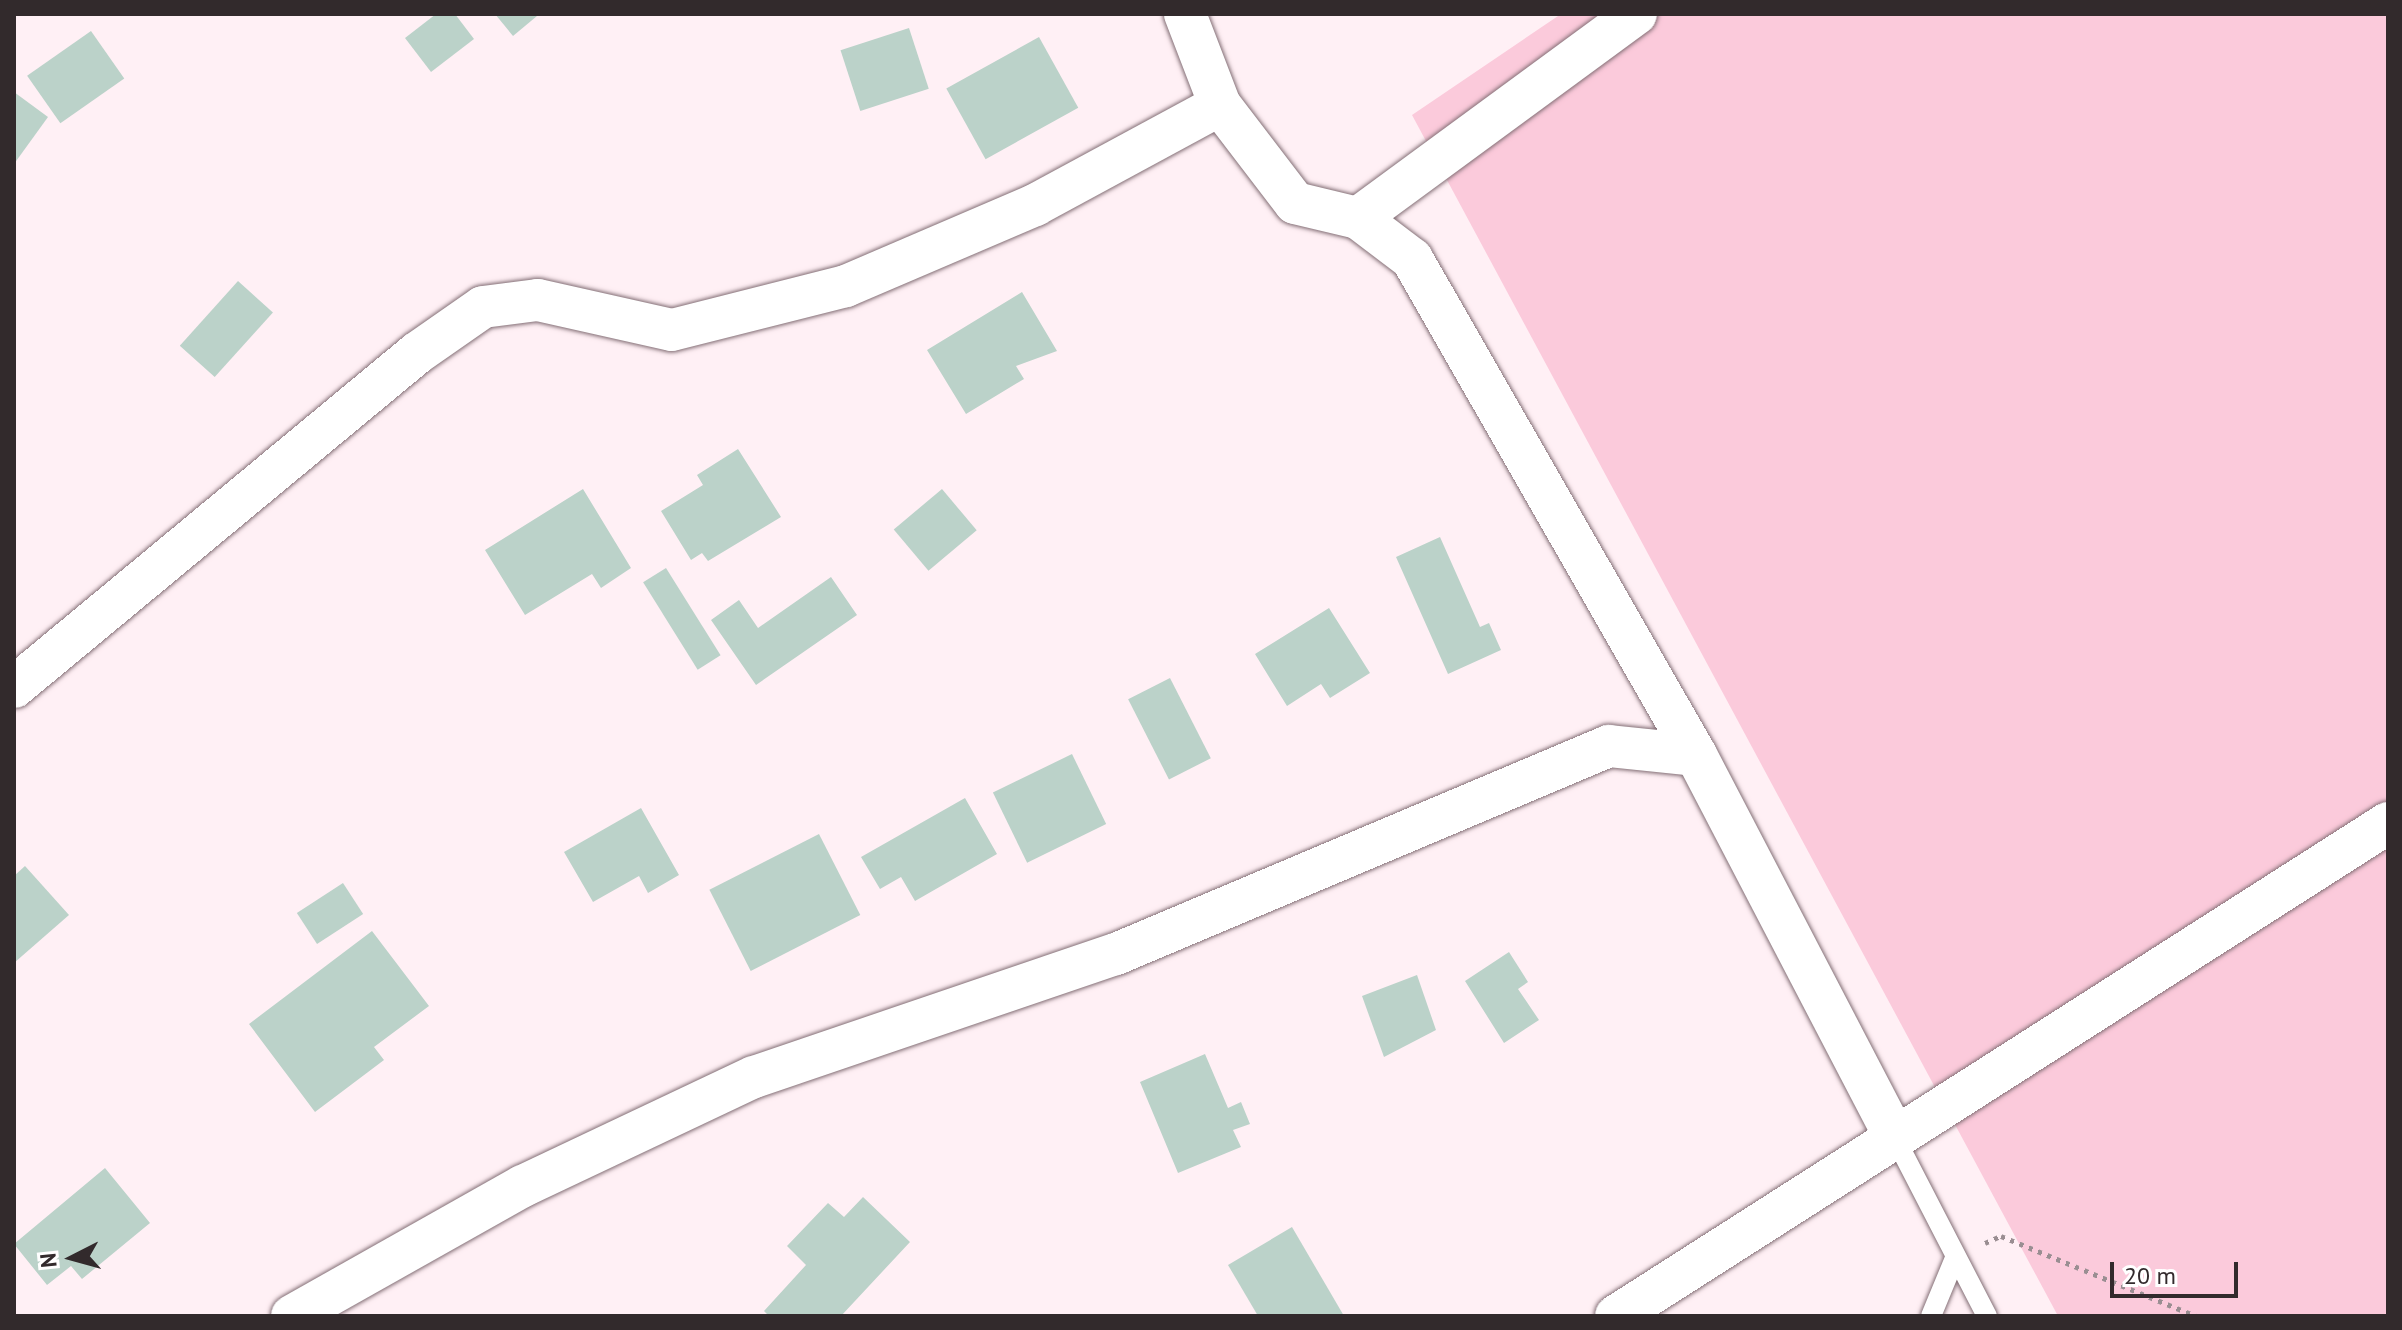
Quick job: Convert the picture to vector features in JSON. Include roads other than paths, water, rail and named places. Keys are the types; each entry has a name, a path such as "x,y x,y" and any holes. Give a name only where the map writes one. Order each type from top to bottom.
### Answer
{"street":[{"path":"1185,14 1220,105 1295,203 1358,218 1412,259 1696,755 1894,1136"},
{"path":"1358,218 1636,14"},
{"path":"14,687 417,353 483,307 538,300 672,330 846,286 1035,205 1220,105"},
{"path":"292,1316 523,1186 754,1077 1116,954 1609,746 1696,755"},
{"path":"1616,1316 2388,823"}],"lane":[{"path":"1894,1136 1987,1316"},
{"path":"1931,1316 1955,1258"}]}
